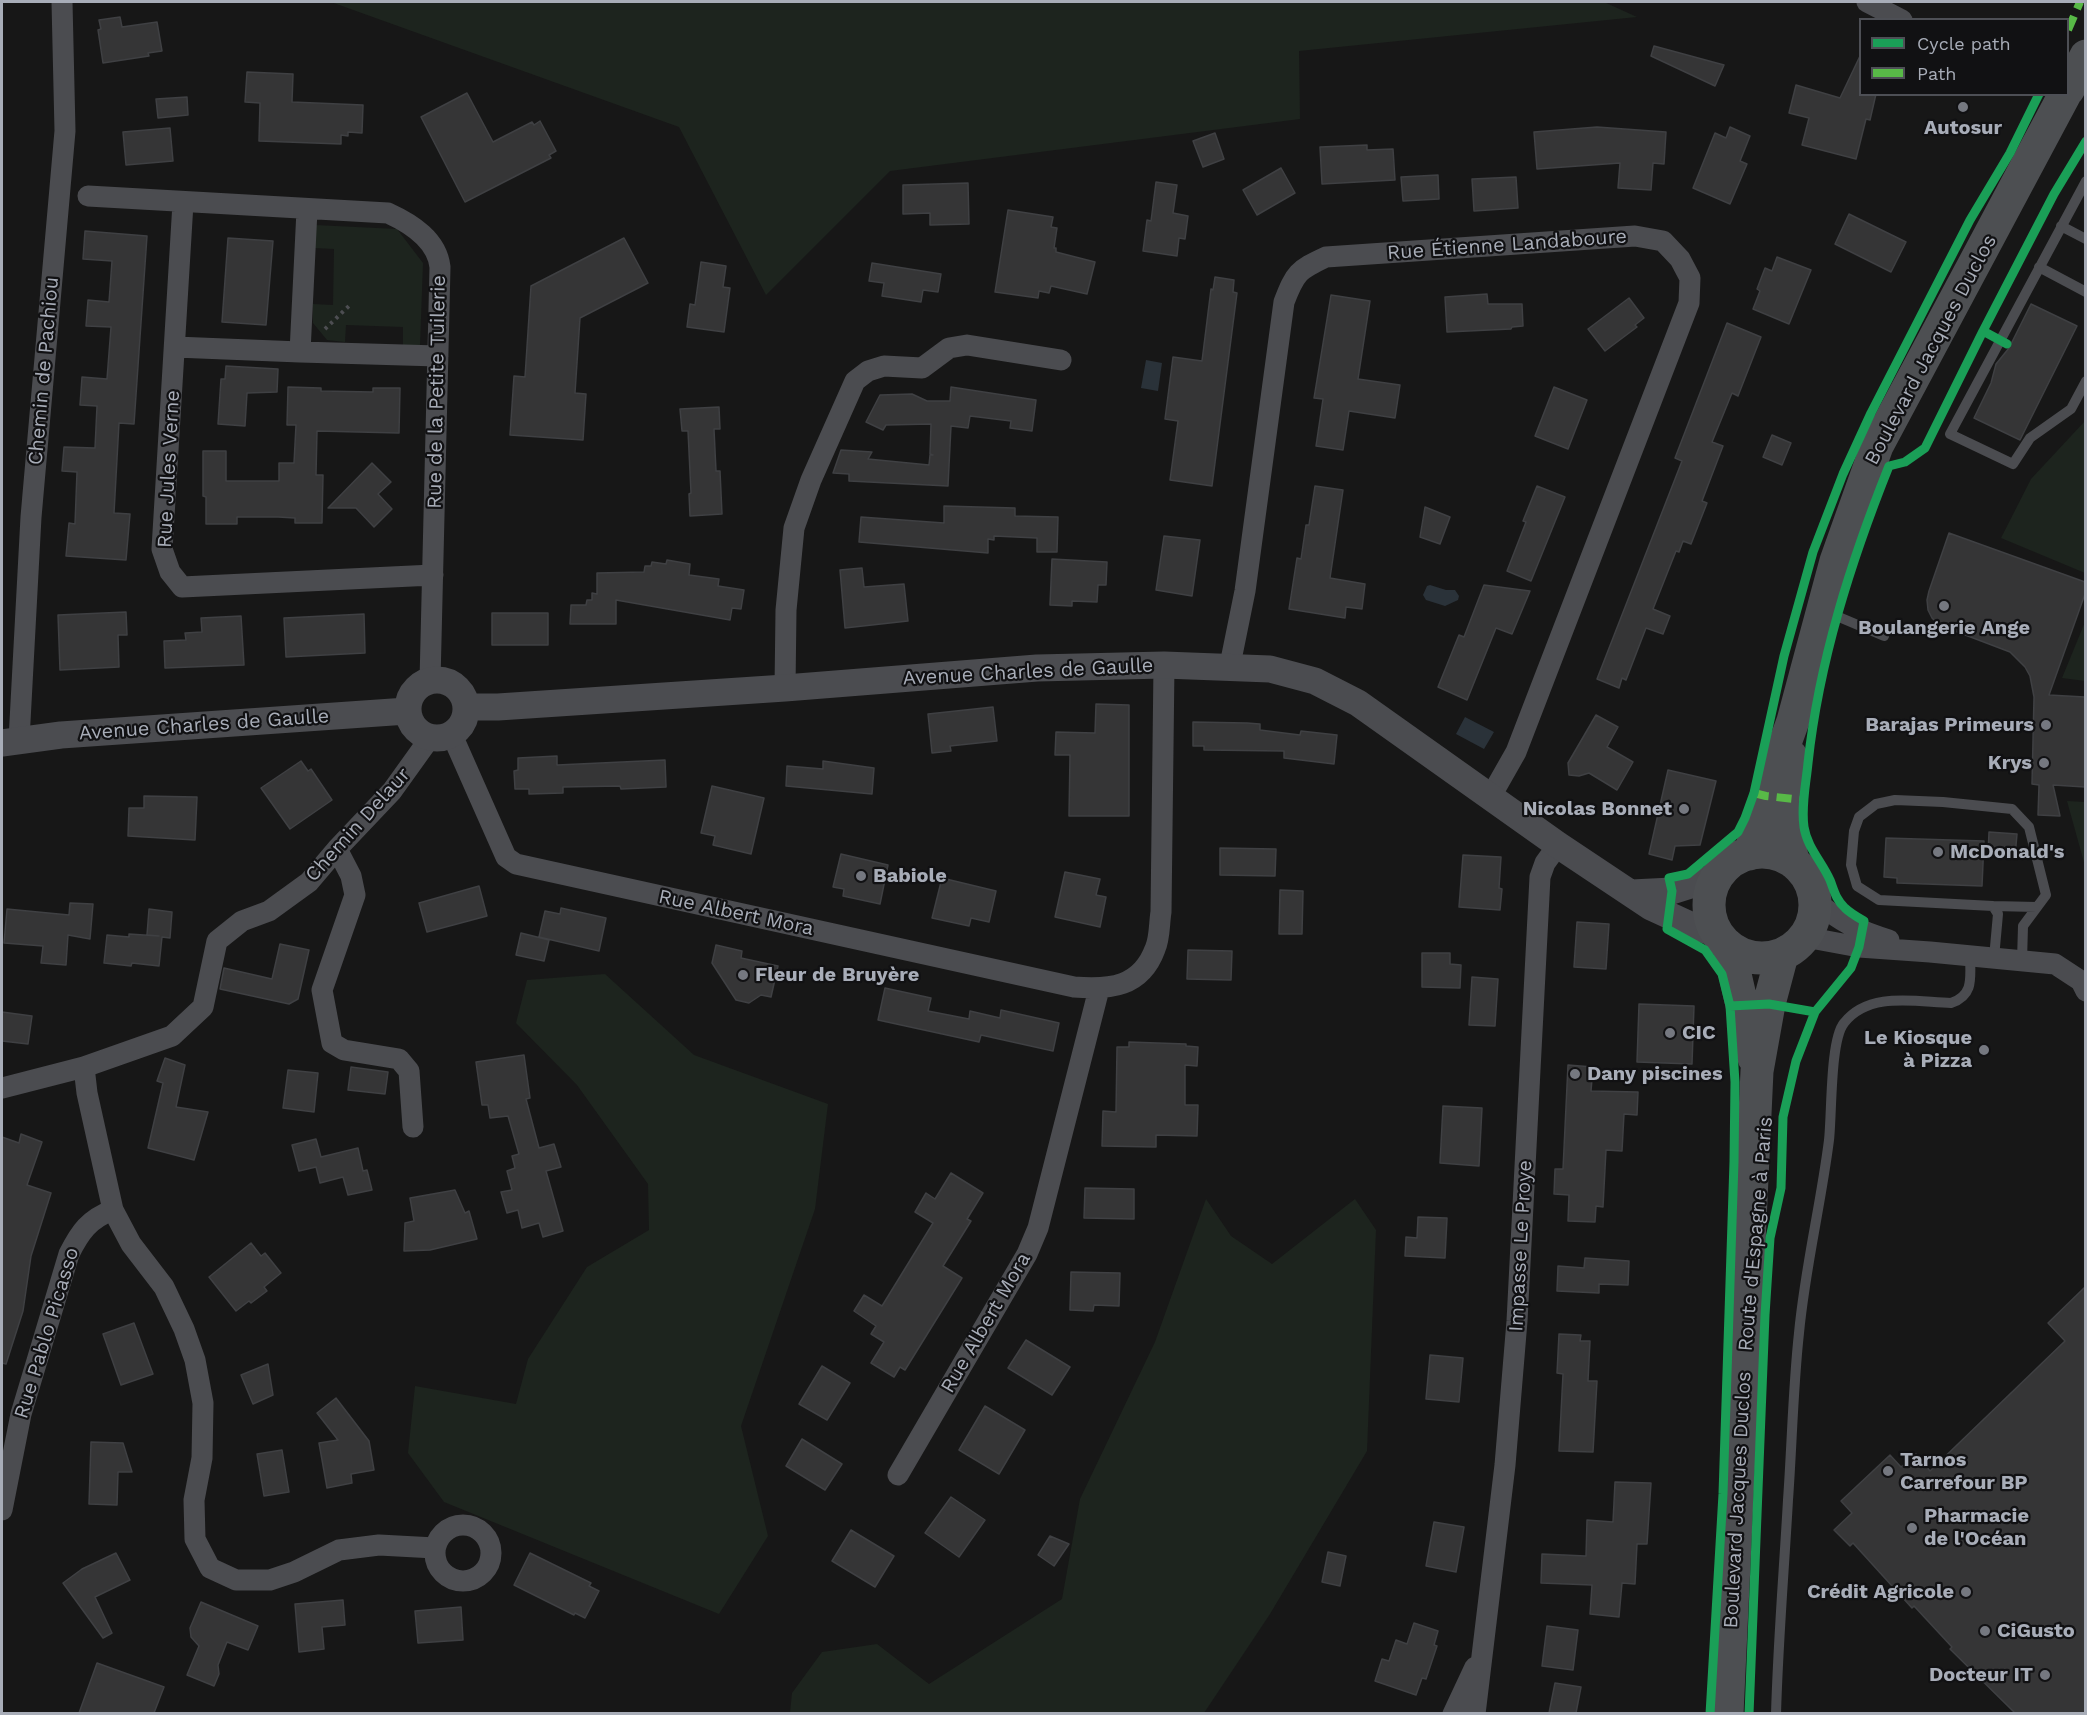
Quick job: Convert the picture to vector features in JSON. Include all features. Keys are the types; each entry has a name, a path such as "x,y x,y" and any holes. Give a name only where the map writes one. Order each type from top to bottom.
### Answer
{"main road":[{"name":"Boulevard Jacques Duclos","path":"2069,82 2085,56"},
{"name":"Boulevard Jacques Duclos","path":"1750,854 1766,796 1793,721 1836,561 1877,447 2060,96"},
{"name":"Boulevard Jacques Duclos","path":"1793,721 1787,831 1793,861"},
{"path":"1772,853 1793,861 1804,872 1812,886 1815,914 1793,946 1757,958 1723,941 1711,922 1709,900 1716,877 1736,859 1750,854 1772,853"},
{"name":"Boulevard Jacques Duclos","path":"1723,941 1757,1071"},
{"name":"Boulevard Jacques Duclos","path":"1727,1713 1757,1071 1769,1004 1793,946"}],"street":[{"name":"Chemin de Pachiou","path":"10,741 65,131 62,2"},
{"path":"1867,2 1898,18"},
{"name":"Rue de la Petite Tuilerie","path":"88,196 388,213 418,230 439,254 430,681"},
{"name":"Rue Jules Verne","path":"183,202 162,549 170,572 182,587 433,575"},
{"path":"300,352 307,210"},
{"name":"Rue Étienne Landaboure","path":"1232,668 1232,655 1245,591 1284,302 1293,279 1304,267 1326,257 1635,236 1663,241 1680,259 1690,278 1689,303 1516,752 1491,796"},
{"path":"785,688 786,610 794,528 811,480 855,381 868,371 884,366 922,368 949,348 967,345 1061,360"},
{"path":"175,346 438,356"},
{"name":"Avenue Charles de Gaulle","path":"466,707 498,707 785,688 1038,668 1164,665 1270,669 1315,681 1358,703 1558,845 1651,907 1723,941"},
{"name":"Rue Albert Mora","path":"441,736 506,857 516,864 1074,987 1099,989 1123,984 1146,970 1156,947 1161,912 1164,665"},
{"path":"438,680 460,691 466,707 460,728 441,736 421,735 414,729 407,711 410,698 418,687 438,680"},
{"name":"Avenue Charles de Gaulle","path":"10,741 73,734 407,711"},
{"name":"Chemin Delaur","path":"2,1088 84,1067 172,1036 203,1007 217,941 242,921 269,911 309,882 441,736"},
{"name":"Impasse Le Proye","path":"1474,1713 1505,1465 1517,1321 1540,877 1545,863 1558,845"},
{"path":"337,849 351,876 356,895 322,990 332,1043 344,1050 399,1059 409,1071 413,1127"},
{"path":"1632,893 1672,891 1716,877"},
{"path":"1815,901 1836,918 1862,933 1930,952"},
{"path":"1793,946 1859,947 2055,964 2081,981 2085,991"},
{"name":"Rue Albert Mora","path":"898,1474 1031,1245 1038,1228 1099,989"},
{"path":"84,1067 87,1093 113,1210 131,1244 164,1287 184,1329 195,1360 203,1403 202,1458 194,1500 195,1539 210,1568 236,1580 270,1580 294,1572 339,1550 379,1545 435,1548"},
{"name":"Rue Pablo Picasso","path":"2,1510 21,1414 69,1254 80,1232 99,1215 113,1210"},
{"name":"Impasse Le Proye","path":"1453,1713 1483,1650"}],"lane":[{"path":"2085,181 1950,434 2013,464 2030,438 2071,409 2085,381"},
{"path":"2061,226 2085,239"},
{"path":"2038,267 2085,292"},
{"path":"1821,610 1884,636"},
{"path":"2022,961 2023,926 2046,896 2029,827 2012,809 1895,800 1876,804 1859,817 1854,831 1851,866 1857,886 1879,900 2037,907"},
{"path":"1994,906 1998,914 1994,958"},
{"path":"1776,1713 1798,1333 1808,1263 1823,1186 1839,1035 1843,1024 1861,1009 1874,1003 1892,1001 1951,1003 1960,1000 1965,996 1971,982 1970,955"}],"shaded area":[{"path":"331,2 1604,2 1637,17 1299,51 1300,119 890,171 766,295 679,127"},
{"path":"315,225 397,229 423,263 420,346 403,346 403,327 346,325 345,342 327,340 313,323 313,304 333,305 334,249 314,248"},
{"path":"1146,360 1162,363 1158,391 1141,388"},
{"path":"2085,421 2085,573 2001,538 2031,479"},
{"path":"1427,586 1455,590 1459,596 1458,600 1445,606 1426,600 1423,595"},
{"path":"2085,622 2085,681 2062,678"},
{"path":"1465,717 1494,732 1484,749 1456,734"},
{"path":"2067,801 2085,802 2085,866"},
{"path":"605,974 694,1055 828,1104 815,1209 741,1426 768,1536 719,1614 444,1502 408,1453 415,1386 516,1404 528,1359 587,1267 649,1230 648,1184 577,1085 516,1023 527,980"},
{"path":"1206,1199 1231,1236 1272,1264 1355,1199 1376,1230 1367,1451 1270,1614 1204,1713 790,1713 792,1693 822,1652 877,1644 929,1684 1062,1599 1080,1499 1155,1342"}],"building":[{"path":"120,17 122,27 157,22 162,51 148,53 149,56 103,63 98,30 101,29 99,20"},
{"path":"1654,46 1724,65 1715,86 1651,56"},
{"path":"1859,58 1859,96 1876,96 1870,120 1866,119 1856,159 1802,145 1809,118 1789,113 1796,85 1840,98"},
{"path":"247,72 293,74 292,102 363,105 362,133 348,132 348,136 341,135 341,144 259,141 260,103 245,102"},
{"path":"467,93 493,142 532,122 534,125 540,121 556,151 549,155 551,158 465,202 421,117"},
{"path":"187,97 188,115 158,118 156,99"},
{"path":"1597,127 1666,132 1664,164 1653,163 1651,190 1618,188 1620,163 1537,169 1534,132"},
{"path":"1730,127 1750,136 1740,161 1747,164 1730,204 1693,188 1715,133 1726,138"},
{"path":"170,128 173,161 126,165 123,132"},
{"path":"1215,133 1224,159 1203,167 1193,141"},
{"path":"1367,145 1367,150 1393,149 1395,180 1322,184 1320,147"},
{"path":"1281,168 1295,193 1257,215 1243,190"},
{"path":"1438,175 1439,199 1403,201 1401,177"},
{"path":"1516,177 1518,208 1474,211 1472,179"},
{"path":"1156,182 1177,185 1173,213 1188,216 1185,239 1179,238 1177,256 1143,251 1147,220 1151,221"},
{"path":"968,183 969,224 930,225 930,213 903,214 903,185"},
{"path":"1008,210 1053,217 1051,227 1057,228 1054,248 1056,252 1095,262 1087,294 1051,286 1049,293 1039,291 1038,298 995,292"},
{"path":"1849,214 1906,242 1891,272 1835,244"},
{"path":"85,231 147,236 134,424 119,423 114,513 130,514 126,560 66,556 69,523 75,524 77,472 62,471 64,447 95,448 97,406 80,405 82,377 107,379 111,327 86,326 88,300 109,302 112,261 83,259"},
{"path":"228,238 273,241 266,325 222,322"},
{"path":"624,238 648,283 580,318 575,393 586,394 583,440 510,435 514,376 525,377 531,286"},
{"path":"1777,257 1811,270 1789,324 1753,309 1765,268 1772,271"},
{"path":"701,262 726,266 723,287 730,288 724,332 687,327 690,304 695,305"},
{"path":"872,263 941,274 938,292 923,290 921,302 882,296 884,283 869,281"},
{"path":"1215,277 1234,280 1233,292 1237,293 1212,486 1170,480 1178,421 1165,419 1173,357 1202,361 1211,289 1213,290"},
{"path":"1487,294 1488,304 1522,304 1523,326 1511,329 1447,332 1445,297"},
{"path":"1331,295 1370,301 1358,379 1400,385 1395,418 1349,411 1343,450 1316,446 1323,399 1314,398"},
{"path":"1629,298 1644,318 1635,325 1637,327 1605,351 1588,329"},
{"path":"2031,304 2077,326 2020,440 1974,418 1991,383 1996,364 2009,348"},
{"path":"1727,323 1761,337 1738,396 1732,393 1712,442 1723,446 1702,501 1707,503 1691,544 1683,541 1679,552 1676,551 1653,609 1670,616 1663,634 1646,628 1626,680 1622,678 1619,688 1597,679 1682,461 1675,458"},
{"path":"226,366 278,369 277,392 247,393 245,426 218,424 221,379 225,379"},
{"path":"288,387 321,388 321,391 373,392 373,388 400,388 399,433 317,431 316,475 323,475 322,523 295,523 295,518 237,517 237,524 206,524 206,497 203,496 203,451 226,451 226,481 279,481 279,463 294,463 296,425 287,425"},
{"path":"951,387 1036,400 1032,431 1010,428 1011,421 970,416 968,428 951,426 948,486 849,481 849,474 833,473 841,450 872,452 868,459 929,465 930,455 933,455 930,454 931,424 886,425 883,430 866,422 880,395 912,394 927,401 950,401"},
{"path":"1554,387 1587,400 1568,449 1535,436"},
{"path":"719,407 720,429 714,429 716,471 720,471 722,514 690,516 688,431 682,431 680,409"},
{"path":"1772,435 1791,443 1782,465 1763,457"},
{"path":"372,463 391,482 378,494 392,509 374,527 356,508 328,508"},
{"path":"1315,486 1343,490 1330,578 1365,584 1362,609 1346,607 1345,618 1289,609 1297,558 1301,559"},
{"path":"1537,486 1565,497 1531,581 1507,571"},
{"path":"944,506 1015,508 1015,516 1058,517 1057,552 1037,552 1037,538 994,536 994,540 988,539 988,553 859,542 861,517 944,523"},
{"path":"1425,507 1450,517 1440,544 1420,537"},
{"path":"1949,533 2085,582 2085,594 2049,695 2085,697 2085,787 2053,785 2060,816 2038,815 2039,785 2032,784 2034,697 2030,676 2025,667 2010,652 1939,625 1928,610 1929,591"},
{"path":"1164,536 1200,540 1192,596 1156,590"},
{"path":"1052,559 1107,562 1106,585 1098,585 1097,602 1072,601 1072,606 1050,605"},
{"path":"667,560 690,564 689,575 719,579 718,586 744,590 741,609 732,608 730,620 616,600 616,624 570,624 571,605 586,605 587,600 592,600 592,593 597,594 597,573 644,572 645,566 651,566 652,562 666,564"},
{"path":"862,568 864,587 904,584 908,621 845,628 840,570"},
{"path":"1484,585 1530,591 1512,634 1496,628 1467,700 1438,687 1459,635 1464,637"},
{"path":"126,612 127,635 118,635 119,667 60,670 58,615"},
{"path":"492,613 548,613 548,645 492,645"},
{"path":"364,614 365,653 286,657 284,618"},
{"path":"241,616 244,665 165,668 164,641 186,640 185,633 202,632 201,618"},
{"path":"1096,704 1129,705 1129,816 1069,816 1070,755 1055,755 1056,732 1095,733"},
{"path":"993,707 997,741 950,746 951,751 932,753 928,714"},
{"path":"1596,715 1618,727 1607,747 1633,762 1617,790 1589,773 1579,776 1569,775 1568,763"},
{"path":"1193,722 1260,724 1260,730 1300,735 1301,731 1337,735 1334,764 1284,758 1284,751 1204,750 1204,746 1193,746"},
{"path":"557,756 557,765 665,760 666,787 621,789 620,786 563,787 563,793 529,794 529,789 515,789 514,771 518,770 518,758"},
{"path":"301,761 308,771 311,769 332,800 290,829 261,788"},
{"path":"823,761 874,768 872,794 786,786 787,766 823,769"},
{"name":"Nicolas Bonnet","path":"1668,770 1716,781 1700,845 1675,846 1672,860 1649,854"},
{"path":"712,786 764,798 751,854 713,845 715,836 701,833"},
{"path":"144,796 197,797 195,840 128,836 129,808 144,808"},
{"path":"1989,832 2017,834 2015,857 1988,855"},
{"path":"1886,838 1984,841 1982,886 1897,883 1897,878 1884,877"},
{"path":"1220,848 1276,849 1275,876 1220,875"},
{"name":"Babiole","path":"841,854 888,865 880,904 843,896 844,889 833,887"},
{"path":"1463,855 1501,857 1500,910 1459,907"},
{"path":"1065,872 1100,879 1096,895 1106,897 1100,927 1055,917"},
{"path":"942,878 996,891 989,922 971,918 969,926 932,918"},
{"path":"479,886 487,916 427,932 419,903"},
{"path":"1280,890 1303,891 1302,934 1279,934"},
{"path":"70,903 93,904 90,939 68,935 66,965 41,963 43,946 4,943 7,909 69,915"},
{"path":"561,908 606,918 599,951 539,937 545,911 560,914"},
{"path":"149,909 172,912 170,938 162,937 159,966 104,963 107,935 159,936 147,935"},
{"path":"1577,922 1609,924 1606,969 1574,967"},
{"path":"521,933 549,940 544,961 516,955"},
{"path":"280,944 309,950 298,999 289,1004 220,989 224,968 272,979"},
{"name":"Fleur de Bruyère","path":"716,945 742,951 741,958 778,966 771,997 761,995 749,1003 736,1000 712,963"},
{"path":"1188,950 1232,951 1231,980 1187,979"},
{"path":"1422,953 1450,953 1450,964 1461,965 1460,988 1422,987"},
{"path":"1472,977 1498,979 1495,1026 1469,1025"},
{"path":"885,988 931,998 928,1011 969,1019 970,1011 1000,1018 1001,1010 1059,1023 1053,1051 981,1035 979,1042 878,1020"},
{"path":"1639,1004 1694,1006 1692,1064 1637,1062"},
{"path":"2,1012 32,1016 28,1044 2,1041"},
{"path":"1129,1042 1186,1044 1186,1046 1198,1047 1197,1066 1185,1065 1185,1105 1198,1105 1197,1136 1156,1135 1156,1147 1102,1146 1103,1111 1116,1112 1117,1047 1129,1047"},
{"path":"524,1055 530,1098 526,1099 539,1148 554,1144 561,1167 546,1171 563,1231 543,1237 539,1223 522,1228 518,1210 507,1213 501,1192 512,1190 507,1171 515,1168 512,1156 519,1154 508,1116 490,1118 488,1105 482,1105 476,1062"},
{"path":"165,1058 185,1065 176,1107 208,1112 194,1160 148,1148 163,1083 157,1081"},
{"path":"1568,1065 1593,1067 1591,1091 1638,1092 1637,1115 1624,1114 1622,1151 1606,1150 1603,1207 1596,1206 1595,1222 1568,1221 1569,1195 1554,1194 1555,1169 1563,1169"},
{"path":"351,1067 388,1072 385,1094 348,1090"},
{"path":"288,1070 318,1073 314,1112 283,1108"},
{"path":"1443,1106 1482,1108 1479,1166 1440,1163"},
{"path":"21,1134 42,1142 27,1185 51,1193 31,1256 23,1311 6,1364 2,1363 2,1137 19,1143"},
{"path":"316,1139 321,1157 358,1148 363,1171 367,1170 372,1190 348,1195 343,1177 320,1183 316,1167 299,1171 292,1145"},
{"path":"951,1173 983,1193 967,1219 971,1221 943,1266 962,1278 905,1370 900,1367 894,1377 871,1363 884,1342 871,1334 876,1326 854,1311 864,1295 882,1306 933,1223 915,1212 926,1193 935,1199"},
{"path":"1085,1188 1134,1189 1134,1219 1084,1218"},
{"path":"455,1190 465,1213 469,1211 477,1239 430,1250 404,1251 405,1223 414,1221 410,1198"},
{"path":"1418,1217 1447,1218 1445,1258 1405,1256 1406,1237 1417,1238"},
{"path":"251,1243 261,1256 265,1253 281,1273 264,1287 267,1291 236,1311 209,1277"},
{"path":"1585,1258 1629,1261 1628,1285 1599,1284 1599,1293 1557,1291 1558,1266 1584,1268"},
{"path":"1071,1272 1120,1273 1119,1306 1094,1305 1093,1311 1070,1310"},
{"path":"2085,1287 2085,1713 2015,1713 1950,1649 1952,1647 1914,1606 1912,1608 1853,1543 1850,1546 1834,1530 1852,1513 1841,1501 1890,1455 1901,1467 1916,1454 1930,1471 2065,1341 2048,1323"},
{"path":"134,1323 153,1374 121,1385 103,1334"},
{"path":"1559,1334 1581,1335 1580,1341 1590,1341 1588,1381 1597,1381 1593,1452 1559,1451 1563,1374 1557,1373"},
{"path":"1026,1340 1070,1367 1052,1395 1008,1368"},
{"path":"1430,1355 1463,1358 1459,1402 1426,1399"},
{"path":"268,1364 273,1395 253,1404 241,1375"},
{"path":"822,1366 850,1383 827,1420 799,1404"},
{"path":"336,1398 369,1441 374,1470 351,1474 352,1483 327,1488 319,1443 338,1440 317,1413"},
{"path":"985,1406 1025,1430 999,1474 959,1450"},
{"path":"802,1439 842,1464 825,1490 786,1466"},
{"path":"91,1442 123,1443 132,1472 118,1472 117,1505 89,1504"},
{"path":"282,1450 289,1492 264,1496 257,1454"},
{"path":"1615,1482 1651,1483 1647,1544 1637,1544 1635,1584 1622,1583 1619,1617 1590,1614 1592,1585 1541,1583 1542,1554 1586,1556 1587,1520 1613,1522"},
{"path":"951,1497 985,1520 959,1557 925,1533"},
{"path":"1434,1522 1464,1527 1456,1572 1426,1566"},
{"path":"851,1530 894,1556 875,1587 832,1561"},
{"path":"1050,1536 1069,1544 1054,1566 1038,1555"},
{"path":"1328,1552 1346,1556 1340,1586 1322,1582"},
{"path":"116,1553 130,1580 95,1597 112,1633 103,1638 63,1583 82,1569"},
{"path":"530,1553 591,1583 589,1586 599,1591 585,1618 575,1613 574,1615 514,1585"},
{"path":"343,1600 345,1625 322,1627 324,1649 299,1652 295,1604"},
{"path":"201,1602 258,1626 248,1650 227,1642 218,1665 219,1674 214,1686 187,1675 199,1646 191,1637 190,1628"},
{"path":"461,1607 463,1640 418,1643 415,1611"},
{"path":"1414,1623 1438,1631 1434,1645 1437,1646 1426,1679 1422,1678 1416,1695 1375,1681 1382,1659 1389,1661 1396,1640 1407,1644"},
{"path":"1547,1626 1578,1630 1573,1670 1542,1666"},
{"path":"97,1663 164,1687 154,1713 79,1713"},
{"path":"1555,1683 1581,1687 1576,1713 1549,1713"}],"marked path":[{"path":"2069,28 2080,2"},
{"path":"1754,793 1804,800"}],"cycle path":[{"name":"Route d'Espagne à Paris","path":"1710,1714 1723,1494 1735,1082 1730,1006 1722,974 1705,950 1667,929 1672,891 1669,878 1688,874 1738,832 1745,818 1754,793 1784,656 1813,552 1843,474 1871,413 1970,220 2010,153 2038,96"},
{"path":"2007,344 1983,331 2054,194 2086,141"},
{"name":"Route d'Espagne à Paris","path":"1749,1714 1765,1315 1770,1238 1781,1188 1783,1117 1796,1061 1815,1012 1851,968 1859,947 1864,921 1849,912 1839,902 1827,873 1811,848 1804,827 1803,803 1813,725 1838,612 1889,466 1905,462 1925,448 1983,331"},
{"path":"1730,1006 1769,1004 1815,1012"}],"place":[{"name":"Autosur","path":"1963,107"},
{"name":"Boulangerie Ange","path":"1944,606"},
{"name":"Barajas Primeurs","path":"2046,725"},
{"name":"Krys","path":"2044,763"},
{"name":"Nicolas Bonnet","path":"1684,809"},
{"name":"McDonald's","path":"1938,852"},
{"name":"Babiole","path":"861,876"},
{"name":"Fleur de Bruyère","path":"743,975"},
{"name":"CIC","path":"1670,1033"},
{"name":"Le Kiosque à Pizza","path":"1984,1050"},
{"name":"Dany piscines","path":"1575,1074"},
{"name":"Tarnos Carrefour BP","path":"1888,1471"},
{"name":"Pharmacie de l'Océan","path":"1912,1528"},
{"name":"Crédit Agricole","path":"1966,1592"},
{"name":"CiGusto","path":"1985,1631"},
{"name":"Docteur IT","path":"2045,1675"}]}
